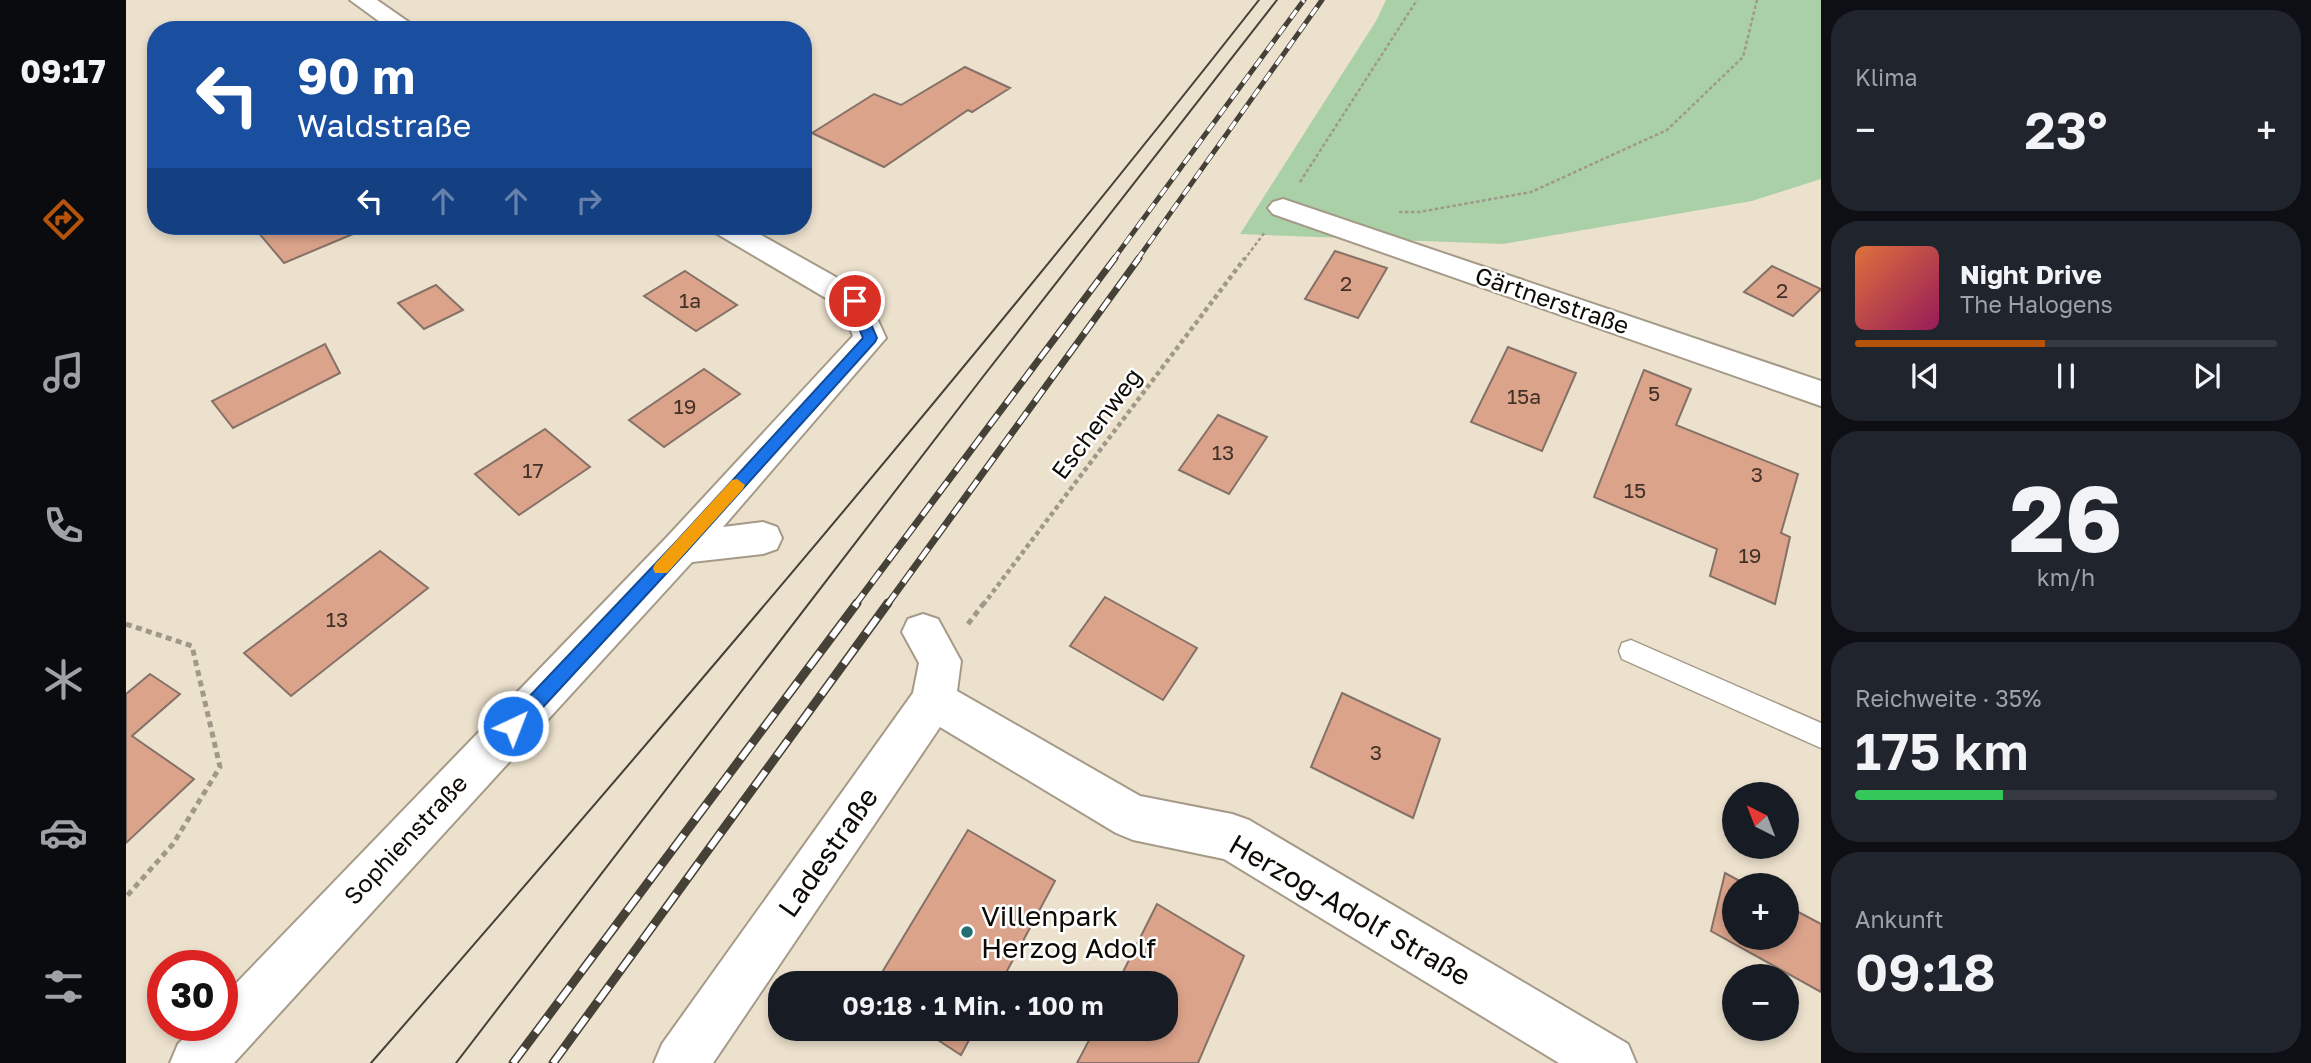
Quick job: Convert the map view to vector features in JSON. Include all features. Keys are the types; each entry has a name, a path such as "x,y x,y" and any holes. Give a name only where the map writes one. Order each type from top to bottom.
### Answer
{"street":[{"path":"361,0 394,21"},
{"name":"Gärtnerstraße","path":"1283,208 1821,394"},
{"name":"Sophienstraße","path":"197,1063 681,548 870,338 855,301 740,235"},
{"path":"681,548 763,538"},
{"name":"Ladestraße","path":"681,1063 932,664"},
{"name":"Herzog-Adolf Straße","path":"932,664 1133,817 1232,837 1609,1063"}],"lane":[{"path":"1631,651 1821,736"}],"path":[{"name":"Eschenweg","path":"932,664 1283,208 1417,0"},
{"path":"1392,211 1419,212 1531,192 1667,130 1743,57 1757,0"},
{"path":"126,624 192,646 220,767 173,844 126,897"}],"green space":[{"path":"1386,0 1821,0 1821,179 1752,201 1503,244 1240,234 1376,21"}],"building":[{"path":"965,67 1010,88 972,112 968,110 884,167 812,133 874,94 901,105"},
{"path":"261,235 351,235 284,263"},
{"path":"1335,251 1387,268 1358,318 1305,299"},
{"path":"1772,266 1821,289 1793,316 1744,292"},
{"path":"685,271 737,305 696,331 644,296"},
{"path":"436,285 463,310 424,329 398,303"},
{"path":"325,344 340,373 233,428 212,401"},
{"path":"1508,347 1576,373 1542,451 1471,422"},
{"path":"704,369 740,394 664,447 629,420"},
{"path":"1644,370 1691,389 1676,425 1798,474 1781,533 1790,537 1775,604 1710,576 1717,549 1594,497"},
{"path":"1218,415 1267,437 1229,494 1179,470"},
{"path":"545,429 590,467 519,515 475,474"},
{"path":"380,551 428,588 291,696 244,653"},
{"path":"1105,597 1197,648 1163,700 1070,646"},
{"path":"150,674 180,694 132,736 194,779 126,843 126,694"},
{"path":"1342,693 1440,739 1413,818 1311,767"},
{"name":"Villenpark Herzog Adolf","path":"968,830 1055,881 1007,971 883,971"},
{"path":"1722,885 1722,937 1711,931"},
{"name":"Villenpark Herzog Adolf","path":"1157,904 1244,956 1198,1063 1077,1063 1089,1041 1178,1041 1178,971 1124,971"},
{"path":"1799,912 1821,924 1821,992 1799,980 1799,964 1771,964 1745,950 1799,950"},
{"path":"939,1041 969,1041 961,1055"}],"tram line":[{"path":"371,1063 822,537 1043,270 1259,0"},
{"path":"456,1063 982,378 1277,0"}],"railway":[{"path":"1113,260 1304,0"},
{"path":"1137,260 1322,0"},
{"path":"855,605 1115,258"},
{"path":"887,605 1139,258"},
{"path":"513,1063 857,603"},
{"path":"553,1063 888,603"}],"slow traffic":[{"path":"661,568 737,485"}],"place":[{"name":"Villenpark Herzog Adolf","path":"967,932"}],"route":[{"path":"513,726 681,548 870,338 855,301"}]}
